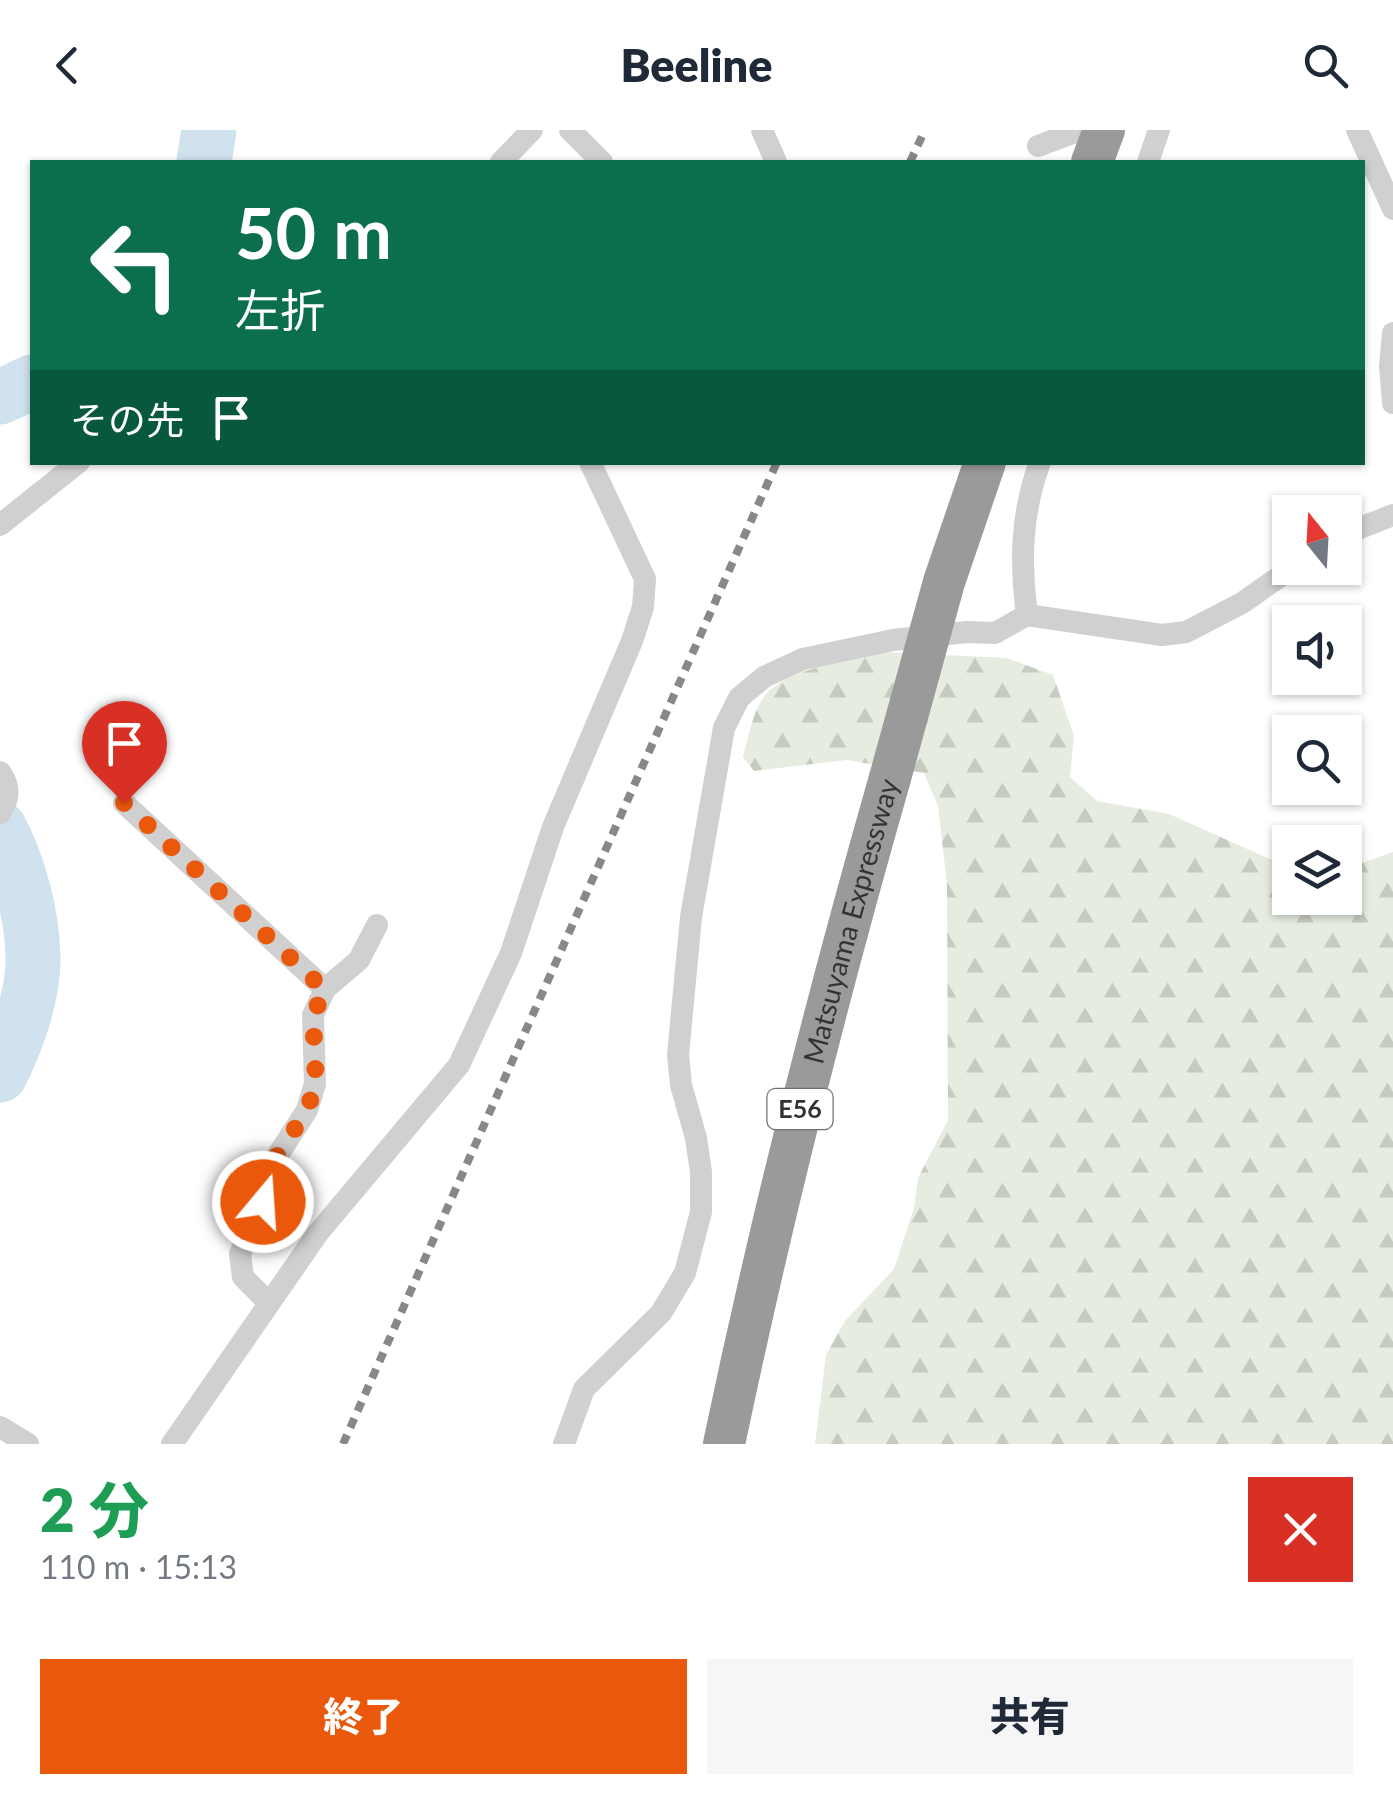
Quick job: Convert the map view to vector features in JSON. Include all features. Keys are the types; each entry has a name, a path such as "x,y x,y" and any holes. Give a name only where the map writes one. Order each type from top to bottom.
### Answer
{"highway":[{"path":"1093,160 1104,130"},
{"name":"Matsuyama Expressway","path":"724,1444 770,1227 836,969 944,582 984,465"}],"street":[{"path":"504,160 532,130"},
{"path":"570,130 600,160"},
{"path":"762,130 775,160"},
{"path":"1038,146 1081,130"},
{"path":"1149,160 1160,130"},
{"path":"1357,130 1393,209"},
{"path":"1393,332 1393,402"},
{"path":"0,525 75,465"},
{"path":"172,1444 318,1233 460,1065 511,953 553,827 643,607 645,579 591,465"},
{"path":"1026,615 1020,569 1023,524 1039,465"},
{"path":"1362,527 1393,515"},
{"path":"564,1444 584,1390 661,1313 685,1273 701,1212 701,1172 678,1055 692,918 724,728 739,698 764,676 802,659 893,640 967,632 995,634 1026,615 1162,635 1186,632 1242,603 1272,582"},
{"path":"0,772 7,781 4,807"},
{"path":"124,803 325,990"},
{"path":"268,1302 243,1277 240,1254 263,1202 274,1161 307,1110 316,1084 313,1015 325,990 358,960 377,926"},
{"path":"0,1426 28,1444"}],"green space":[{"path":"883,652 1006,658 1053,675 1074,736 1070,777 1097,801 1169,814 1272,860 1272,915 1362,915 1362,863 1393,852 1393,1444 815,1444 826,1355 845,1321 894,1269 914,1208 918,1178 948,1120 947,883 938,806 924,773 847,760 754,771 743,757 755,713 769,691 793,676"}],"waterway":[{"path":"204,160 209,130"},
{"path":"0,397 30,383"},
{"path":"0,829 23,891 33,956 23,1017 0,1075"}],"railway":[{"path":"911,160 925,130"},
{"path":"343,1444 776,465"}],"route":[{"path":"124,803 325,990 313,1015 316,1084 307,1110 274,1161 263,1202"}]}
